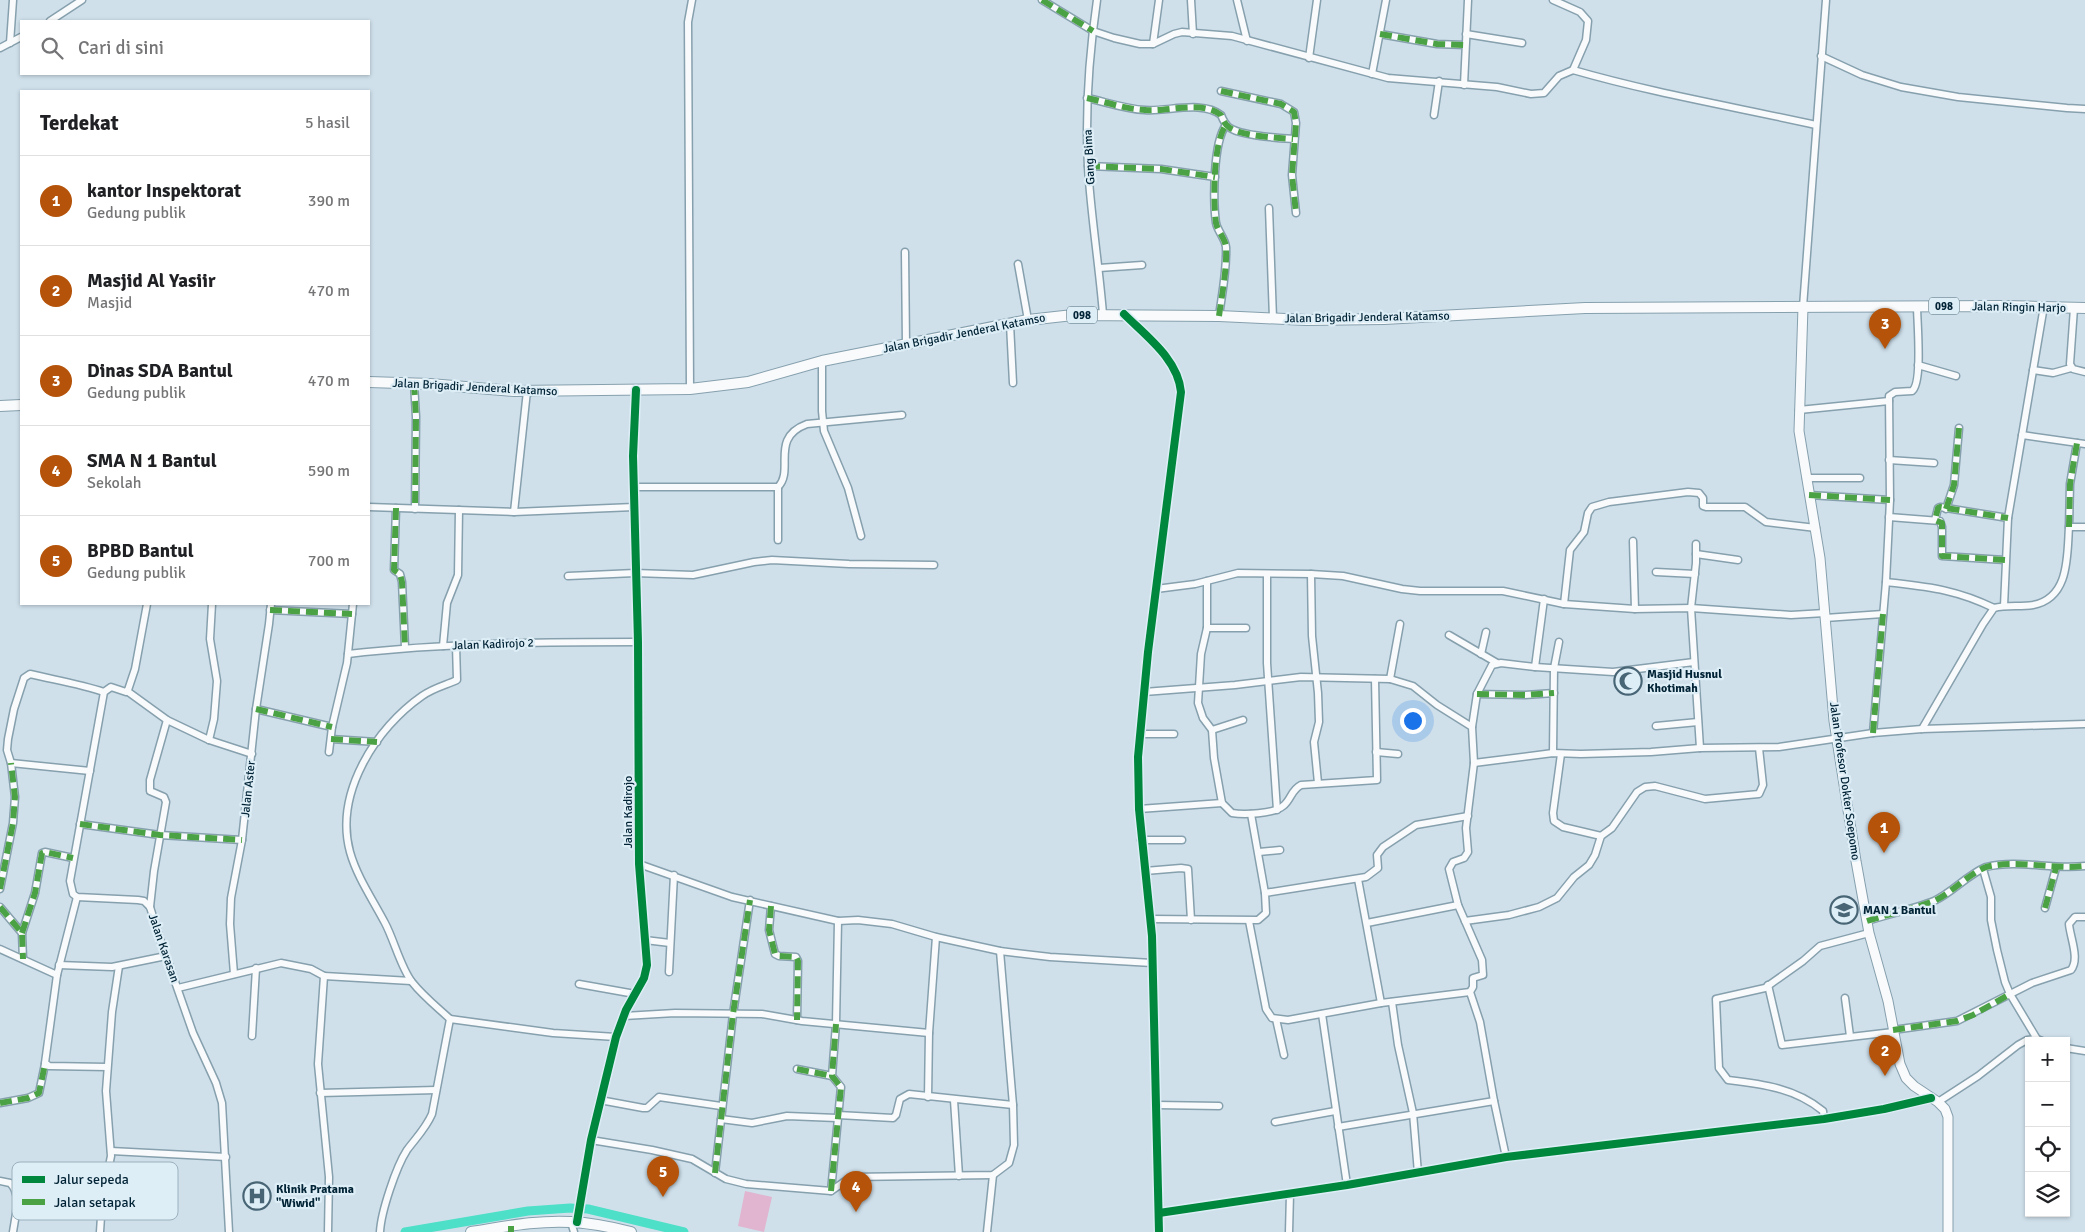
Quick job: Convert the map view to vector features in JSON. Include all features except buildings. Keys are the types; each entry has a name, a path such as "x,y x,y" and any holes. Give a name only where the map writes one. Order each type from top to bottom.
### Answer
{"main road":[{"name":"Jalan Ringin Harjo","path":"1803,307 2044,306 2085,308"},
{"name":"Jalan Brigadir Jenderal Katamso","path":"370,382 414,383 527,391 690,389 748,382 822,361 1028,320 1074,315 1219,316 1306,320 1374,319 1585,308 1803,307"},
{"name":"Jalan Profesor Dokter Soepomo","path":"1803,307 1799,410 1800,438 1816,528 1837,737 1869,933 1882,977 1903,1073 1914,1086 1945,1110 1948,1124 1948,1232"},
{"path":"0,406 20,405"},
{"path":"477,1232 596,1224 631,1232"}],"street":[{"path":"10,43 13,0"},
{"path":"52,20 82,0"},
{"path":"690,389 688,22 692,0"},
{"path":"1042,0 1093,31 1140,44 1153,44 1182,32 1232,36 1388,78 1496,87 1531,94 1544,93 1559,76 1573,70 1624,84 1816,125"},
{"name":"Gang Bima","path":"1097,0 1087,98 1088,166 1103,314"},
{"path":"1153,44 1159,0"},
{"path":"1191,0 1194,34"},
{"path":"1237,0 1247,41"},
{"path":"1309,58 1317,0"},
{"path":"1372,74 1386,0"},
{"path":"1464,85 1468,0"},
{"path":"1553,0 1580,12 1588,21 1586,40 1573,70"},
{"path":"1803,307 1826,0"},
{"path":"1380,34 1437,44 1465,45"},
{"path":"1466,34 1522,43"},
{"path":"0,48 20,38"},
{"path":"1821,56 1862,75 1908,89 1958,97 2067,108 2085,108"},
{"path":"1434,115 1439,81"},
{"path":"1221,91 1281,104 1291,110 1296,117 1292,175 1296,213"},
{"path":"1087,98 1138,110 1186,107 1212,110 1221,115 1226,125 1231,129 1293,139"},
{"path":"1219,316 1226,263 1226,246 1217,225 1216,177 1220,133 1226,125"},
{"path":"1088,166 1161,169 1216,177"},
{"path":"1269,208 1273,318"},
{"path":"905,252 906,344"},
{"path":"1018,264 1028,320"},
{"path":"1099,268 1142,265"},
{"path":"1873,733 1886,582 1890,500 1889,395 1893,392 1915,390 1918,365 1917,306"},
{"path":"2004,606 2008,518 2044,306"},
{"path":"2071,368 2074,308"},
{"path":"1124,314 1164,354 1171,363 1180,384 1180,402 1140,734 1139,809 1150,919 1157,1105 1159,1232"},
{"path":"1010,324 1013,383"},
{"path":"822,361 824,431 848,488 861,536"},
{"path":"1918,365 1956,376"},
{"path":"2033,370 2053,374 2071,368 2085,372"},
{"path":"414,383 416,417 415,509"},
{"name":"Jalan Kadirojo","path":"575,1224 591,1140 616,1037 624,1016 646,972 639,864 638,642 633,439 636,390"},
{"path":"514,512 527,391"},
{"path":"1799,410 1889,401"},
{"path":"778,540 778,487 782,480 786,443 789,436 799,427 823,422 902,415"},
{"path":"1946,509 1954,485 1959,428"},
{"path":"2022,435 2085,444"},
{"path":"1886,582 1959,592 1994,608 2035,604 2045,600 2057,591 2065,573 2070,484 2077,443"},
{"path":"1889,460 1934,463"},
{"path":"1806,478 1860,478"},
{"path":"634,487 778,487"},
{"path":"1564,604 1570,550 1584,532 1591,508 1609,502 1688,492 1699,493 1703,498 1703,506 1706,507 1745,507 1766,522 1816,528"},
{"path":"1809,495 1890,500"},
{"path":"370,506 514,512 634,507"},
{"path":"396,508 394,570 400,574 402,582 405,648"},
{"path":"1935,520 1938,508 2008,518"},
{"path":"442,646 447,603 458,575 459,510"},
{"path":"1889,517 1935,520 1942,523 1942,556 2005,560"},
{"path":"2069,527 2085,527"},
{"path":"1633,541 1635,609"},
{"path":"1696,544 1691,608 1700,748"},
{"path":"1696,554 1738,560"},
{"path":"568,576 635,573 693,575 772,560 850,564 934,564"},
{"path":"1656,572 1695,574"},
{"path":"1156,589 1208,581 1238,573 1311,574 1343,576 1420,591 1503,590 1564,604 1635,609 1691,608 1825,616 1883,614"},
{"path":"1267,574 1267,663 1277,810"},
{"path":"1311,574 1312,636 1319,722 1314,742 1318,784"},
{"path":"1208,581 1207,628 1201,654 1198,688 1201,713 1212,730 1214,758 1222,803 1232,813 1251,814 1277,810 1283,807 1298,786 1376,780 1375,678"},
{"path":"1535,667 1544,599"},
{"path":"127,692 135,669 147,605"},
{"path":"209,740 214,719 216,688 210,639 212,605"},
{"path":"329,752 332,726 348,654 353,605"},
{"path":"270,607 352,614"},
{"name":"Jalan Aster","path":"234,974 230,924 231,898 242,840 256,709 270,607"},
{"path":"1922,729 1994,608"},
{"path":"1390,679 1400,624"},
{"path":"1207,628 1246,628"},
{"path":"1481,654 1486,632"},
{"path":"1449,635 1496,663 1613,672 1694,662"},
{"name":"Jalan Kadirojo 2","path":"348,654 442,646 638,642"},
{"path":"1553,753 1554,668 1559,642"},
{"path":"456,646 456,681 447,683 424,694 400,713 377,742 358,775 350,798 346,818 346,835 355,867 386,925 410,981 450,1019 553,1034 616,1037"},
{"path":"1470,992 1473,987 1473,978 1483,975 1484,970 1478,949 1458,905 1450,868 1453,862 1464,858 1468,852 1466,828 1474,764 1472,727 1477,694 1491,666 1496,663"},
{"path":"0,889 13,823 15,797 11,763 7,750 8,739 14,709 24,678 30,674 104,692 111,688 127,692 167,720 209,740 252,754"},
{"path":"1144,692 1316,678 1390,679 1402,681 1413,686 1437,705 1472,727"},
{"path":"0,1103 28,1098 39,1093 45,1064 56,974 77,897 72,890 70,881 73,858 104,692"},
{"path":"1477,694 1525,695 1554,693"},
{"path":"256,709 332,726"},
{"path":"150,907 165,799 152,792 150,788 167,720"},
{"path":"1212,730 1244,720"},
{"path":"1656,726 1698,722"},
{"path":"1474,764 1553,753 1759,748 1793,746 1837,737 1922,729 2085,724"},
{"path":"1140,734 1174,734"},
{"path":"331,739 377,742"},
{"path":"1465,921 1509,915 1539,907 1557,898 1574,877 1590,865 1601,836 1612,828 1637,792 1644,787 1655,786 1705,799 1759,794 1763,785 1759,748"},
{"path":"1376,752 1398,754"},
{"path":"1561,754 1553,813 1554,821 1563,827 1601,836"},
{"path":"11,763 90,771"},
{"path":"1139,809 1222,803"},
{"path":"1150,919 1249,921 1260,919 1266,913 1259,852 1251,814"},
{"path":"1264,893 1358,879 1377,870 1379,865 1377,855 1383,847 1416,825 1468,816"},
{"path":"80,824 160,835 242,840"},
{"path":"1141,840 1182,840"},
{"path":"1259,852 1280,850"},
{"path":"22,959 22,933 34,893 42,853 73,858"},
{"path":"1867,921 1933,901 1951,891 1983,868 2030,863 2056,868 2085,866"},
{"path":"639,864 724,894 838,921 858,920 892,924 936,937 1000,951 1152,963"},
{"path":"1983,868 1991,897 1991,920 1997,950 2010,994 2037,1037"},
{"path":"2044,908 2056,868"},
{"path":"1145,870 1188,869 1191,920"},
{"path":"668,972 674,875"},
{"path":"1358,879 1381,1003"},
{"name":"Jalan Karasan","path":"77,897 138,900 144,901 150,907 198,1048 220,1094 224,1122 229,1232"},
{"path":"715,1173 721,1106 750,900"},
{"path":"1367,923 1458,905"},
{"path":"771,906 768,925 773,951 777,955 796,957 798,961 797,1020"},
{"path":"0,907 22,933"},
{"path":"1768,986 1782,1045 1957,1021 2032,983 2066,973 2073,969 2074,960 2069,924 2075,917 2085,917"},
{"path":"832,1076 836,1024 838,921"},
{"path":"1249,921 1266,1009 1270,1016 1276,1019 1294,1019 1381,1003 1470,992"},
{"path":"1824,1119 1822,1111 1801,1096 1771,1086 1728,1080 1720,1072 1716,999 1768,986 1803,962 1820,946 1869,933"},
{"path":"928,1097 929,1032 936,937"},
{"path":"645,940 670,943"},
{"path":"0,949 56,974"},
{"path":"591,1140 678,1156 692,1160 726,1179 746,1184 831,1191 851,1177 992,1175 1006,1166 1013,1153 1013,1105 1000,951"},
{"path":"59,965 118,966 166,956"},
{"path":"178,988 280,963 311,969 324,976 410,981"},
{"path":"109,1162 111,1150 106,1104 107,1067 118,966"},
{"path":"252,1036 256,968"},
{"path":"324,976 319,1051 320,1093 328,1177 328,1232"},
{"path":"579,984 635,994"},
{"path":"1470,992 1479,1016 1506,1157"},
{"path":"1845,998 1850,1036"},
{"path":"1392,1002 1396,1034 1413,1114 1418,1173"},
{"path":"624,1016 675,1013 762,1014 797,1020 929,1032"},
{"path":"1322,1014 1347,1185"},
{"path":"380,1230 391,1184 404,1155 430,1118 450,1019"},
{"path":"1276,1019 1284,1055"},
{"path":"1159,1213 1347,1185 1506,1157 1824,1119 1934,1100 1978,1076 2025,1041"},
{"path":"2070,1049 2085,1051"},
{"path":"45,1064 107,1067"},
{"path":"797,1069 832,1076 841,1087 831,1191"},
{"path":"320,1093 436,1090"},
{"path":"721,1119 758,1123 788,1116 892,1118 896,1115 898,1102 902,1096 909,1094 1013,1105"},
{"path":"600,1100 647,1108 658,1097 721,1106"},
{"path":"954,1100 959,1176"},
{"path":"1338,1127 1494,1101"},
{"path":"1157,1105 1219,1106"},
{"path":"1275,1122 1335,1111"},
{"path":"111,1150 226,1157"},
{"path":"987,1232 992,1175"},
{"path":"0,1181 12,1185"},
{"path":"1289,1232 1290,1194"}],"shaded area":[{"path":"745,1191 772,1197 764,1232 738,1226"}],"waterway":[{"path":"405,1232 528,1211 570,1208 588,1209 684,1232"}],"marked path":[{"path":"1042,0 1093,31"},
{"path":"1380,34 1437,44 1465,45"},
{"path":"1221,91 1281,104 1294,112 1296,123 1292,175 1296,213"},
{"path":"1087,98 1138,109 1204,108 1221,115 1223,121 1236,131 1260,136 1293,139"},
{"path":"1219,316 1225,273 1226,247 1216,223 1214,187 1216,158 1222,133 1226,125"},
{"path":"1088,166 1161,169 1215,177"},
{"path":"414,383 416,417 415,509"},
{"path":"1946,509 1954,485 1959,428"},
{"path":"2069,527 2070,484 2077,443"},
{"path":"1809,495 1890,500"},
{"path":"2005,560 1942,556 1942,523 1935,520 1938,508 1940,507 2008,518"},
{"path":"396,508 394,570 400,574 402,582 405,647"},
{"path":"270,610 352,614"},
{"path":"1873,733 1883,614"},
{"path":"1477,694 1525,695 1554,693"},
{"path":"256,709 332,727"},
{"path":"331,739 377,742"},
{"path":"0,889 13,823 15,797 11,763"},
{"path":"80,824 160,835 242,840"},
{"path":"22,933 35,893 42,853 73,858"},
{"path":"1867,921 1934,901 1986,867 2011,864 2060,867 2085,866"},
{"path":"2045,908 2056,868"},
{"path":"715,1173 733,1014 750,900"},
{"path":"771,906 769,930 775,954 796,957 798,961 797,1020"},
{"path":"0,907 22,933 23,959"},
{"path":"1893,1030 1957,1021 1973,1015 2010,994"},
{"path":"831,1191 841,1087 832,1076 836,1024"},
{"path":"0,1103 28,1098 39,1093 45,1064"},
{"path":"797,1069 832,1076"},
{"path":"511,1226 511,1232"}],"cycle path":[{"path":"1124,314 1160,349 1174,369 1179,380 1181,392 1148,652 1138,757 1139,809 1152,936 1159,1232"},
{"path":"577,1222 591,1140 616,1037 626,1010 644,978 647,965 639,864 638,642 633,456 636,390"},
{"path":"1159,1213 1347,1185 1506,1157 1824,1119 1884,1109 1931,1098"}],"place":[{"name":"Dinas SDA Bantul","path":"1885,349"},
{"name":"Masjid Husnul Khotimah","path":"1628,681"},
{"name":"kantor Inspektorat","path":"1884,853"},
{"name":"MAN 1 Bantul","path":"1844,910"},
{"name":"Masjid Al Yasiir","path":"1885,1076"},
{"name":"Klinik Pratama \"Wiwid\"","path":"257,1196"},
{"name":"BPBD Bantul","path":"663,1197"},
{"name":"SMA N 1 Bantul","path":"856,1212"}]}
